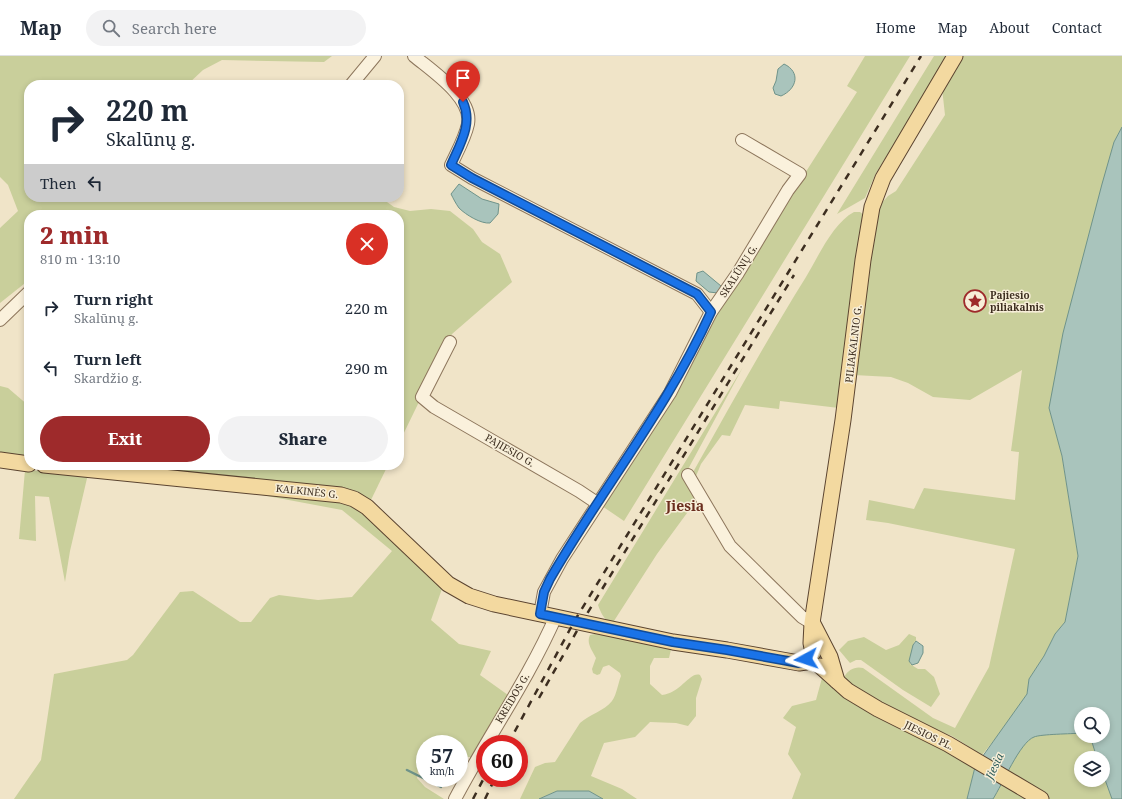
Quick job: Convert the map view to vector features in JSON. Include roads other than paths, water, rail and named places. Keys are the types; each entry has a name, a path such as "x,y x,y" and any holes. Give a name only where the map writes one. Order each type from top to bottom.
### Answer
{"main road":[{"name":"PILIAKALNIO G.","path":"813,660 811,643 812,623 842,427 863,260 872,206 883,178 955,56"},
{"path":"0,460 24,463"},
{"name":"KALKINĖS G.","path":"94,470 341,495 354,499 367,507 448,584 469,596 494,604 556,616"},
{"path":"556,616 673,642 799,663 813,660"},
{"path":"812,623 830,657 838,681"},
{"name":"JIESIOS PL.","path":"813,660 848,691 878,709 948,744 1035,795"}],"street":[{"path":"355,80 375,56"},
{"path":"414,56 456,93 467,110 468,124 451,165 472,178 697,294 711,312"},
{"name":"SKALŪNŲ G.","path":"540,614 544,592 550,579 597,503 670,393 711,312 738,273 788,190 800,174 742,140"},
{"path":"0,320 24,297"},
{"name":"PAJIESIO G.","path":"450,342 422,398 434,407 580,491 597,503"},
{"path":"688,475 730,546 797,612 812,623"},
{"name":"KREIDOS G.","path":"455,799 475,761 542,647 556,616"}],"water":[{"path":"784,64 793,71 795,80 791,89 781,96 775,94 773,88 778,69"},
{"path":"1122,127 1122,799 1112,799 1108,787 1110,787 1110,751 1095,751 1092,743 1110,743 1110,707 1074,707 1074,733 1034,737 1017,755 993,799 967,799 975,767 1027,694 1029,679 1044,656 1055,634 1065,622 1078,556 1062,456 1049,408 1063,333 1114,142"},
{"path":"459,184 482,199 499,204 498,214 490,223 482,222 459,208 451,194"},
{"path":"703,271 721,286 718,293 709,292 696,281 697,273"},
{"path":"916,641 923,646 923,653 918,663 912,665 909,661 913,645"},
{"path":"557,791 589,791 603,799 539,799"}],"waterway":[{"path":"407,770 416,774"}],"railway":[{"path":"513,735 575,620 921,56"},
{"path":"539,698 582,622 794,275"},
{"path":"473,799 479,787"},
{"path":"485,799 491,787"}],"place":[{"name":"Pajiesio piliakalnis","path":"975,301"}],"district":[{"name":"Jiesia","path":"685,505"}]}
